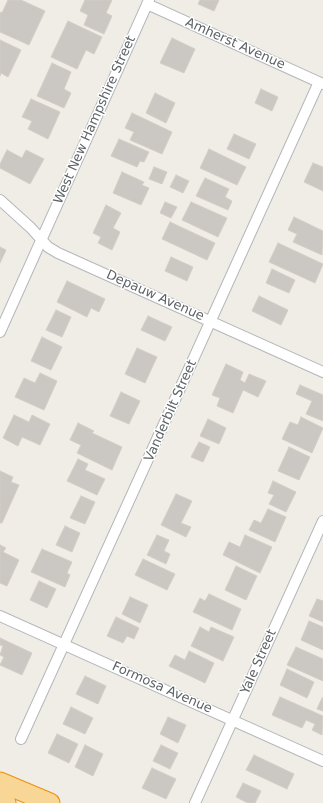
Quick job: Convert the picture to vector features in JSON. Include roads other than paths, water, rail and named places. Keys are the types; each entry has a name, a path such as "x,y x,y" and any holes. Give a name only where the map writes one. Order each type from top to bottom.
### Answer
{"highway":[{"path":"0,782 50,803"},
{"path":"0,800 6,803"}],"street":[{"name":"Amherst Avenue","path":"148,2 321,83"},
{"name":"West New Hampshire Street","path":"0,332 148,2"},
{"name":"Vanderbilt Street","path":"22,739 321,83"},
{"name":"Depauw Avenue","path":"0,200 42,239 48,247 58,253 323,372"},
{"name":"Yale Street","path":"194,803 323,521"},
{"name":"Formosa Avenue","path":"0,616 323,761"}]}
